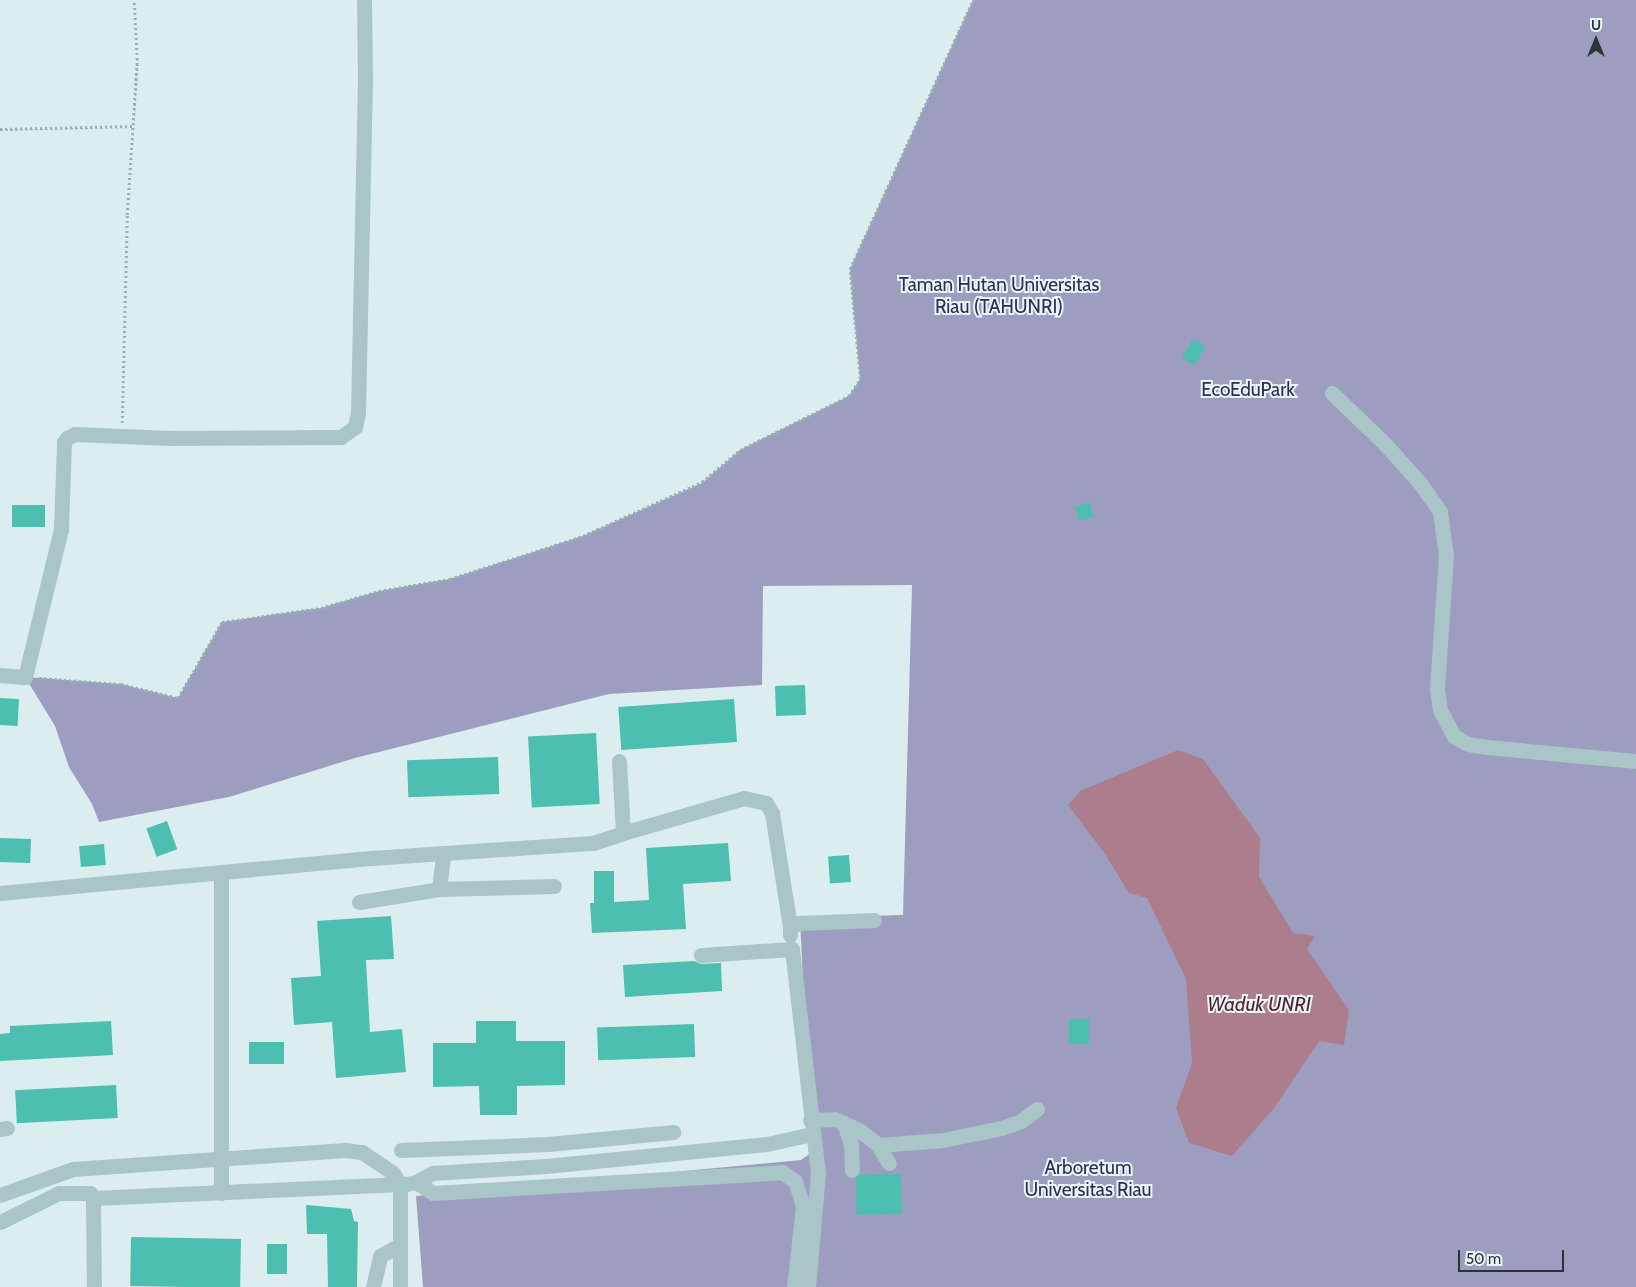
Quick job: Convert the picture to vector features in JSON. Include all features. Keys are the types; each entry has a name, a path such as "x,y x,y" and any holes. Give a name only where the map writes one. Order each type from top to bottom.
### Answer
{"street":[{"path":"0,675 26,677 61,529 64,442 75,434 122,437 341,437 355,427 358,412 366,81 364,0"},
{"path":"1332,392 1420,483 1440,512 1446,556 1437,689 1440,710 1454,736 1468,744 1487,747 1636,761"},
{"path":"619,761 623,833"},
{"path":"0,892 593,842 744,798 766,803 772,813 790,927 811,1127 818,1173 808,1287"},
{"path":"440,889 443,854"},
{"path":"222,873 222,1193"},
{"path":"359,902 440,889 554,886"},
{"path":"790,927 807,922 874,920"},
{"path":"702,955 792,949"},
{"path":"878,1145 943,1140 1001,1128 1021,1121 1037,1109"},
{"path":"93,1198 400,1184 416,1182 432,1172 546,1166 767,1144 811,1127 822,1118 844,1124 878,1145 889,1163"},
{"path":"844,1124 851,1144 852,1170"},
{"path":"401,1150 548,1144 673,1132"},
{"path":"546,1166 548,1144"},
{"path":"485,1148 486,1169"},
{"path":"0,1197 73,1170 354,1151 379,1162 393,1173 400,1184 398,1246 400,1287"},
{"path":"416,1182 433,1193 782,1172 795,1182 803,1206 794,1287"},
{"path":"0,1222 30,1210 45,1199 59,1193 90,1193 93,1198 94,1287"},
{"path":"0,1197 45,1199"},
{"path":"373,1287 380,1256 398,1246"}],"path":[{"path":"122,437 127,215 137,60 134,0"},
{"path":"26,677 121,684 178,698 222,622 321,608 379,591 450,579 583,536 702,482 740,450 849,396 860,379 850,270 973,0"},
{"path":"0,129 133,126"}],"green space":[{"name":"EcoEduPark","path":"973,0 1636,0 1636,1287 423,1287 416,1196 801,1160 811,1153 800,918 903,915 912,585 763,586 762,685 609,694 355,758 229,797 99,822 92,804 69,767 55,726 25,677 121,684 178,698 222,622 321,608 379,591 450,579 583,536 702,483 740,450 849,396 860,379 850,269"}],"water":[{"name":"Waduk UNRI","path":"1178,750 1203,759 1260,838 1259,877 1293,933 1315,936 1307,949 1349,1010 1344,1045 1319,1041 1275,1107 1232,1156 1189,1143 1176,1108 1192,1063 1186,979 1147,898 1129,893 1105,854 1068,805 1080,791"}],"building":[{"path":"1192,339 1205,346 1195,365 1182,358"},
{"path":"1089,502 1094,516 1080,521 1075,507"},
{"path":"12,505 45,505 45,527 12,527"},
{"path":"805,685 806,715 776,716 775,686"},
{"path":"0,698 19,699 18,726 0,725"},
{"path":"734,699 737,742 621,750 618,707"},
{"path":"596,733 600,804 532,807 528,737"},
{"path":"498,757 499,794 408,797 407,760"},
{"path":"167,821 177,849 157,857 146,829"},
{"path":"0,838 31,839 30,863 0,862"},
{"path":"728,843 731,881 683,884 686,929 592,933 590,903 594,903 594,871 614,871 614,902 649,900 646,848"},
{"path":"104,844 106,865 81,867 79,846"},
{"path":"849,855 851,882 830,883 828,856"},
{"path":"391,916 394,959 366,960 370,1032 402,1029 406,1072 336,1078 332,1022 294,1025 291,978 321,976 317,921"},
{"path":"694,961 701,964 721,963 722,991 625,997 623,965"},
{"path":"1069,1019 1089,1019 1089,1044 1069,1044"},
{"path":"111,1021 113,1055 0,1061 0,1034 10,1033 10,1026"},
{"path":"476,1021 516,1021 516,1041 565,1041 565,1085 517,1086 517,1115 480,1115 479,1086 433,1087 433,1043 476,1043"},
{"path":"694,1024 695,1057 598,1060 597,1027"},
{"path":"249,1042 284,1042 284,1064 249,1064"},
{"path":"116,1085 118,1118 17,1123 15,1090"},
{"path":"901,1174 902,1214 857,1215 856,1175"},
{"path":"306,1205 351,1209 354,1221 358,1222 357,1287 328,1287 327,1234 307,1234"},
{"path":"131,1237 241,1239 240,1287 130,1286"},
{"path":"267,1244 287,1244 287,1274 267,1274"}],"park label":[{"name":"Taman Hutan Universitas Riau (TAHUNRI)","path":"999,296"},
{"name":"Arboretum Universitas Riau","path":"1088,1179"}]}
